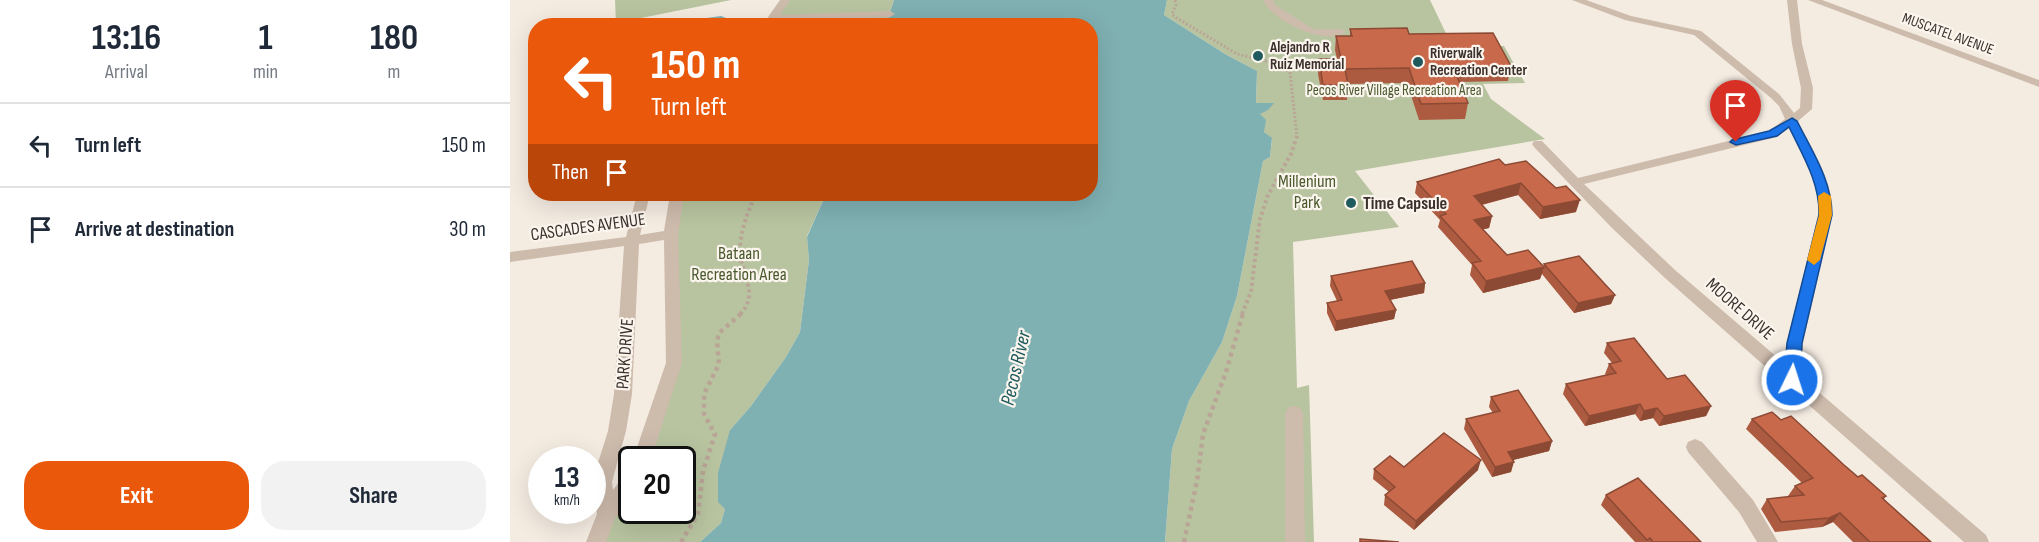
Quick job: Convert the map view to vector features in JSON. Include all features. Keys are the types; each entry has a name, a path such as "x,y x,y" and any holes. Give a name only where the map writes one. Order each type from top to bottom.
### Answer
{"street":[{"path":"774,18 785,0"},
{"path":"1268,0 1271,7 1311,32 1341,32"},
{"path":"1577,0 1610,13 1697,33 1784,105 1821,182 1826,201 1826,215 1795,343 1792,380"},
{"path":"1576,182 1773,134 1792,121 1806,109 1808,102 1793,21 1792,0"},
{"name":"MUSCATEL AVENUE","path":"1813,0 2039,84"},
{"path":"830,18 890,14"},
{"name":"MOORE DRIVE","path":"1538,144 1670,274 1979,542"},
{"name":"PARK DRIVE","path":"607,514 602,482 617,430 625,383 632,240 642,201"},
{"path":"646,446 674,363 671,235 676,201"},
{"name":"CASCADES AVENUE","path":"510,257 671,235"},
{"path":"1294,413 1295,542"},
{"path":"1695,447 1746,506 1768,542"},
{"path":"596,542 607,514 618,499"}],"path":[{"path":"1174,0 1176,5 1172,14 1174,17 1237,54 1274,63 1290,72 1296,120 1294,147 1270,189 1260,219 1251,291 1237,328 1226,372 1203,434 1197,481 1184,542"},
{"path":"681,542 698,520 702,506 703,470 715,434 703,418 702,396 719,365 716,340 722,329 743,314 750,297 751,289 740,264 740,256 745,223 753,201"}],"green space":[{"path":"615,0 731,0 641,18 616,18"},
{"path":"785,0 894,0 888,18 773,18"},
{"path":"1167,0 1430,0 1453,48 1504,46 1525,83 1483,84 1491,99 1545,139 1355,171 1399,227 1293,242 1297,388 1309,385 1314,542 1165,542 1172,449 1189,401 1222,342 1237,296 1263,161 1270,157 1272,139 1264,132 1260,114 1273,103 1256,104 1257,71 1225,54 1164,15"},
{"name":"Bataan Recreation Area","path":"676,201 823,201 807,236 809,260 800,332 786,357 751,406 730,430 725,509 721,523 700,542 596,542 618,503 618,524 696,524 696,446 646,446 674,363 672,221"}],"water":[{"name":"Pecos River","path":"894,0 1167,0 1164,15 1225,54 1257,71 1256,103 1274,103 1260,114 1266,120 1264,132 1272,138 1270,157 1263,161 1237,296 1222,342 1189,401 1172,449 1165,542 700,542 721,523 725,509 718,502 718,473 730,430 751,406 786,357 800,332 809,260 807,237 823,201 1098,201 1098,18 888,18"}],"building":[{"path":"1407,28 1409,34 1493,33 1511,66 1453,67 1468,103 1421,104 1409,68 1345,69 1348,85 1323,85 1319,59 1341,59 1336,36 1352,36 1350,29"},
{"path":"1499,159 1505,165 1526,161 1556,188 1566,186 1580,200 1543,207 1521,183 1474,196 1492,216 1474,220 1507,255 1528,250 1544,267 1486,281 1472,263 1481,261 1440,216 1446,214 1417,182"},
{"path":"1579,256 1615,295 1578,303 1544,264"},
{"path":"1412,261 1425,283 1385,291 1396,310 1336,321 1327,303 1342,300 1331,276"},
{"path":"1634,338 1667,379 1685,375 1711,406 1664,416 1657,408 1644,411 1640,404 1589,416 1566,384 1616,373 1609,364 1621,361 1607,343"},
{"path":"1518,390 1552,441 1508,452 1514,462 1495,467 1466,419 1500,411 1491,397"},
{"path":"1772,412 1781,420 1791,416 1858,477 1862,475 1886,496 1882,498 1931,542 1870,542 1840,513 1829,518 1781,522 1767,499 1804,495 1795,486 1813,478 1752,419"},
{"path":"1444,433 1481,460 1416,521 1385,495 1395,487 1374,469 1390,456 1404,467"},
{"path":"1638,478 1701,542 1653,542 1650,538 1647,540 1606,495"},
{"path":"1360,539 1399,542 1360,542"}],"slow traffic":[{"path":"1814,260 1821,226 1826,215 1824,196"}],"place":[{"name":"Alejandro R Ruiz Memorial","path":"1258,56"},
{"name":"Riverwalk Recreation Center","path":"1418,62"},
{"name":"Time Capsule","path":"1351,203"}],"route":[{"path":"1736,142 1773,134 1792,121 1821,182 1826,201 1826,215 1821,226 1795,343 1792,380"}],"park label":[{"name":"Pecos River Village Recreation Area","path":"1394,90"},
{"name":"Millenium Park","path":"1307,192"}]}
